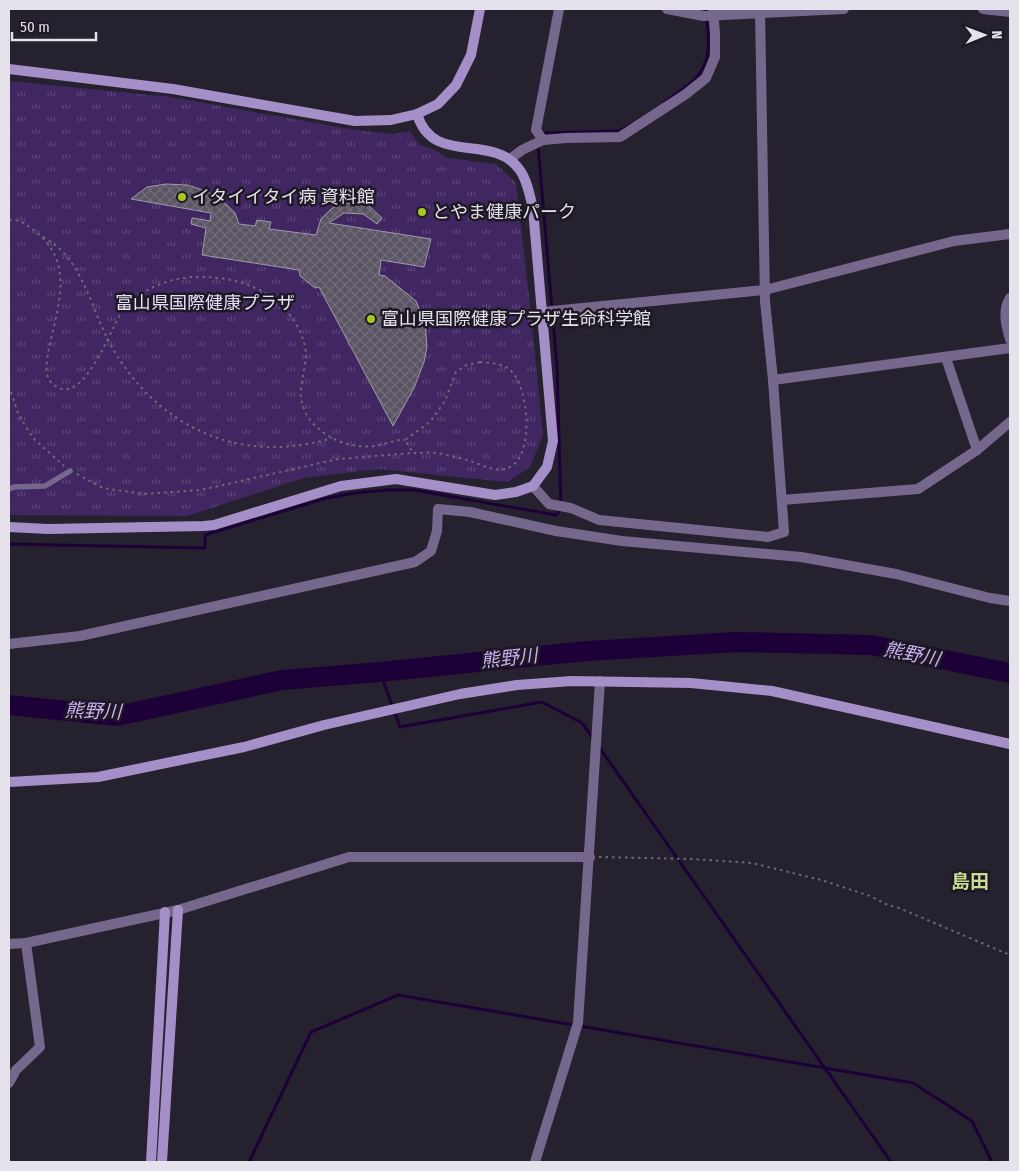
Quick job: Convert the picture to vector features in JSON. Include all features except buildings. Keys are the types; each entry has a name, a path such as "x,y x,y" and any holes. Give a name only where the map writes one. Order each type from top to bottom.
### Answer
{"street":[{"path":"9,69 173,88 355,121 391,120 417,114 438,104 456,85 471,55 480,9"},
{"path":"543,140 536,130 559,9"},
{"path":"667,9 711,14 844,9"},
{"path":"983,9 1010,12"},
{"path":"533,486 549,504 571,508 599,520 768,537 784,532 765,290 760,11"},
{"path":"510,159 522,150 543,140 620,137 686,94 706,78 714,57 711,14"},
{"path":"9,527 48,529 204,526 341,486 396,479 495,495 516,492 533,486 547,467 553,441 531,201 523,175 510,159 501,153 438,142 424,131 417,114"},
{"path":"542,312 765,290 954,241 1010,234"},
{"path":"1010,298 1007,302 1005,316 1010,339"},
{"path":"773,380 1010,348"},
{"path":"946,358 977,450"},
{"path":"782,500 918,489 977,450 1010,422"},
{"path":"9,644 80,636 416,562 431,551 437,531 438,509 470,512 556,531 622,541 801,557 896,574 990,598 1010,601"},
{"path":"536,1162 578,1023 600,680"},
{"path":"9,782 98,777 244,747 324,725 460,694 517,685 572,681 691,683 772,691 1010,744"},
{"path":"9,944 26,943 178,910 350,857 590,857"},
{"path":"162,1162 178,910"},
{"path":"151,1162 165,912"},
{"path":"9,1083 16,1070 40,1047 26,943"}],"lane":[{"path":"9,489 14,487 44,486 70,471"}],"path":[{"path":"9,220 17,219 39,234 48,242 59,262 61,287 46,367 49,380 57,387 69,389 80,384 108,340 119,316 133,300 160,284 193,277 218,277 242,283 268,294 288,311 300,331 306,351 305,372 301,390 303,408 313,423 333,438 359,447 383,444 397,439 405,440 430,422 445,401 456,372 466,365 480,362 496,364 510,370 519,381 526,410 526,441 521,458 510,467 492,470 470,461 436,453 338,458 201,490 143,494 103,488 70,471 33,438 18,416 9,386"},
{"path":"39,234 54,242 70,260 85,287 108,340 133,379 154,401 183,422 208,435 234,444 264,448 293,448 333,438"},
{"path":"405,440 413,453"},
{"path":"590,857 693,859 752,863 821,880 870,896 1010,955"}],"green space":[{"name":"富山県国際健康プラザ","path":"9,81 171,97 355,130 393,134 410,131 419,145 431,148 448,158 496,164 516,183 532,323 543,435 530,467 508,482 378,469 304,478 187,516 9,515"}],"waterway":[{"path":"664,103 692,82 705,63 708,46 706,9"},
{"path":"543,135 544,133 619,131 632,124"},
{"path":"9,544 205,548 205,535 323,499 354,493 388,490 414,490 556,515 561,509 557,368 538,145"},
{"name":"熊野川","path":"9,705 117,716 282,680 587,651 737,642 871,645 1010,673"},
{"path":"380,672 400,727 542,702 582,723 593,738"},
{"path":"599,747 891,1162"},
{"path":"249,1162 311,1032 398,995 913,1083 972,1121 992,1162"}],"place":[{"name":"イタイイタイ病 資料館","path":"182,197"},
{"name":"とやま健康パーク","path":"422,212"},
{"name":"富山県国際健康プラザ生命科学館","path":"371,319"}],"district":[{"name":"島田","path":"970,881"}]}
